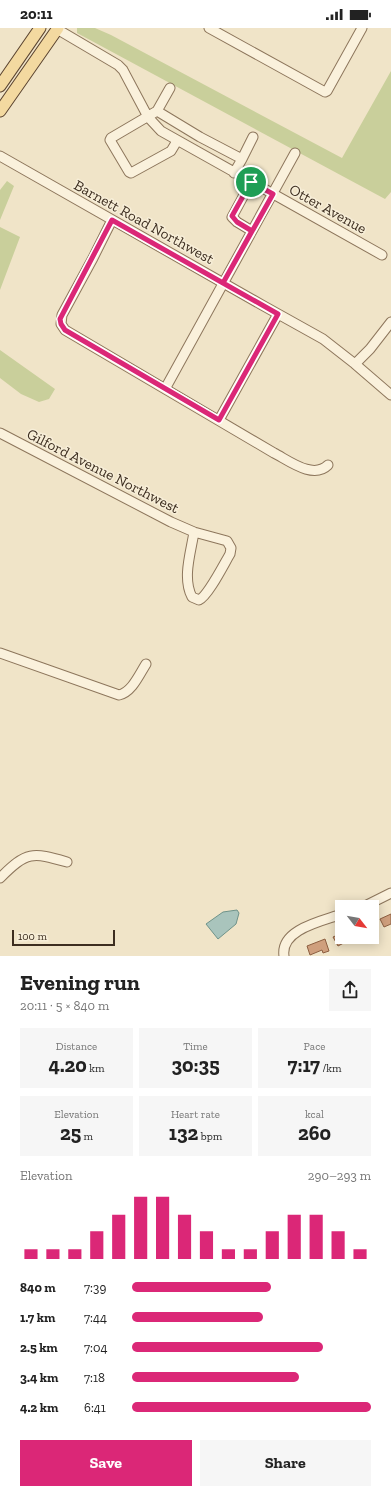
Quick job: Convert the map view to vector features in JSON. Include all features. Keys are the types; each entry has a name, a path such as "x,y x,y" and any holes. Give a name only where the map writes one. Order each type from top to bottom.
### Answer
{"main road":[{"path":"0,86 40,28"},
{"path":"0,111 57,28"}],"street":[{"name":"Otter Avenue","path":"57,28 118,64 123,70 148,117 161,131 382,255"},
{"path":"209,28 323,92 327,91 362,28"},
{"path":"22,55 34,63"},
{"path":"170,88 157,111 110,140 129,172 133,173 171,151 177,141"},
{"path":"157,111 200,137 242,159"},
{"path":"234,173 254,137"},
{"path":"165,389 295,153"},
{"name":"Barnett Road Northwest","path":"0,156 323,339 391,395"},
{"path":"251,182 232,216 237,222 252,231"},
{"path":"112,220 62,315 61,324 65,330 302,468 317,470 328,465"},
{"path":"219,420 278,314"},
{"path":"355,364 370,349 391,322"},
{"name":"Gilford Avenue Northwest","path":"0,433 171,522 194,532 227,541 231,548 230,554 208,590 199,600 192,597 188,576 194,532"},
{"path":"0,653 119,695 128,691 146,664"},
{"path":"0,878 13,865 30,855 45,856 67,862"},
{"path":"377,900 391,893"},
{"path":"284,956 284,948 287,941 296,932 335,917"}],"green space":[{"path":"77,28 95,28 111,35 342,158 391,71 391,192 385,199 77,33"},
{"path":"7,181 14,186 0,220 0,190"},
{"path":"0,227 20,237 0,290"},
{"path":"0,350 55,389 49,399 39,402 21,394 0,378"}],"water":[{"path":"237,910 239,913 236,924 218,939 206,924 223,912"}],"building":[{"path":"391,914 391,924 384,927 380,919"},
{"path":"325,939 329,951 323,953 322,950 310,955 307,946"}],"route":[{"path":"251,182 232,216 237,222 252,231 223,283 112,220 60,319 62,327 65,330 131,370 219,420 278,314 223,283 273,194 251,182"}]}
